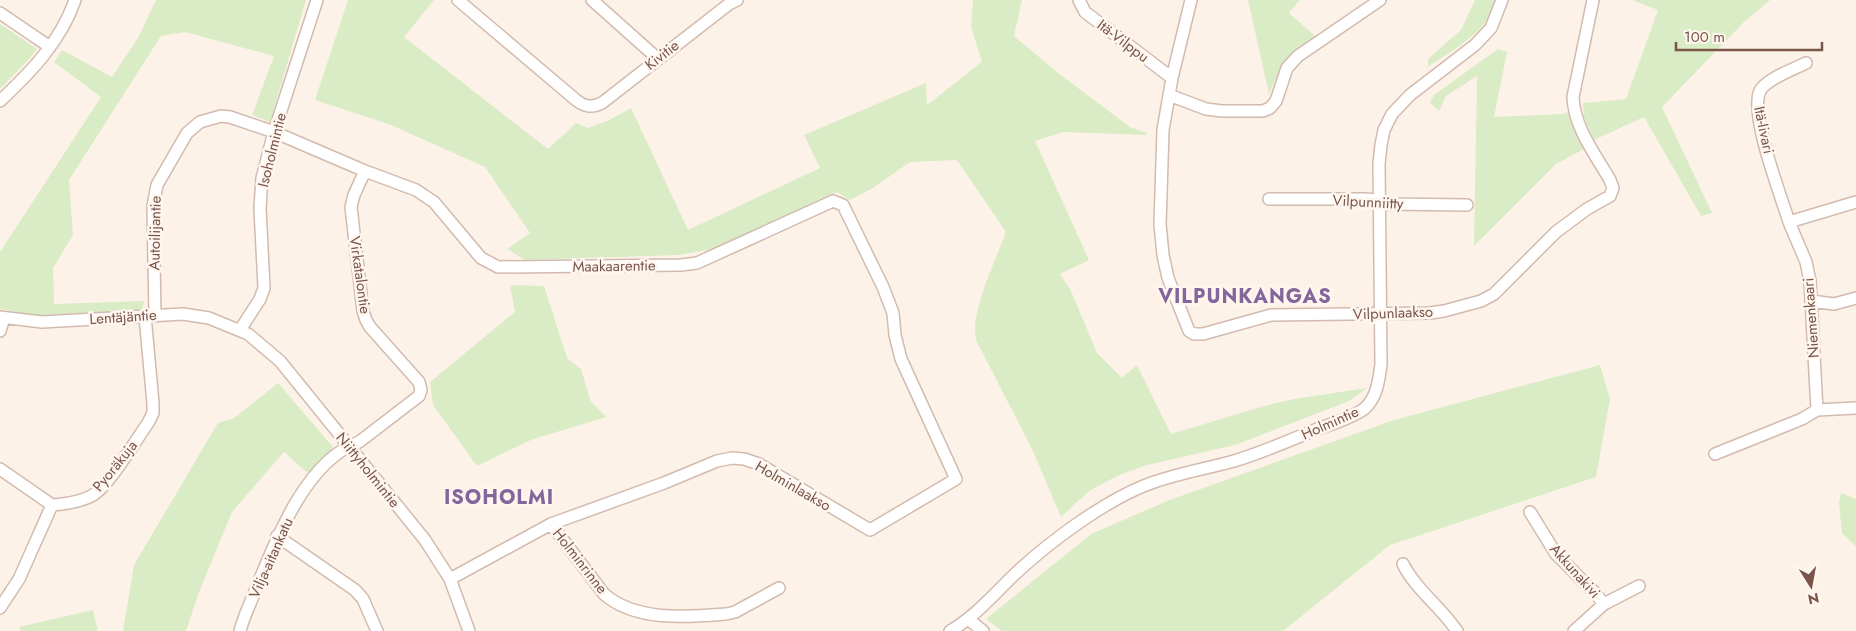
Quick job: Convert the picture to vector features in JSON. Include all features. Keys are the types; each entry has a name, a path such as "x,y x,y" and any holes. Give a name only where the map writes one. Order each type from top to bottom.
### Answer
{"street":[{"path":"0,101 33,70 64,25 75,0"},
{"name":"Isoholmintie","path":"240,330 260,299 264,288 260,208 262,178 274,132 317,0"},
{"name":"Kivitie","path":"458,0 576,100 587,107 602,103 731,1"},
{"path":"592,0 657,58"},
{"name":"Itä-Vilppu","path":"1079,0 1085,12 1172,78"},
{"name":"Vilpunlaakso","path":"1191,0 1172,78 1163,130 1160,235 1168,278 1189,331 1194,334 1204,334 1271,316 1430,313 1464,307 1494,294 1556,232 1587,209 1610,196 1613,188 1578,124 1574,112 1573,97 1593,0"},
{"path":"1169,94 1206,109 1222,112 1263,111 1270,108 1276,101 1286,68 1298,56 1380,0"},
{"name":"Holmintie","path":"950,631 968,619 1016,572 1066,532 1122,497 1146,485 1237,460 1344,419 1364,409 1375,395 1381,364 1378,200 1380,146 1384,130 1392,114 1410,95 1475,45 1491,28 1502,0"},
{"path":"0,13 50,47"},
{"name":"Itä-Iivari","path":"1791,226 1764,138 1757,102 1761,90 1771,80 1806,63"},
{"name":"Autoilijantie","path":"150,315 154,195 161,176 187,133 200,122 220,116 230,117 274,132"},
{"name":"Maakaarentie","path":"274,132 365,171 416,190 427,197 481,258 498,267 697,264 833,202 839,203 843,205 883,288 893,313 894,335"},
{"name":"Virkatalontie","path":"348,445 359,442 413,401 419,396 420,390 419,382 370,327 366,320 351,207 354,195 365,171"},
{"name":"Vilpunniitty","path":"1269,199 1378,200 1388,204 1467,205"},
{"path":"1791,226 1856,202"},
{"name":"Niemenkaari","path":"1791,226 1810,281 1817,410"},
{"path":"1811,301 1834,304 1856,298"},
{"name":"Lentäjäntie","path":"2,318 42,322 150,315 197,316 215,320 240,330"},
{"name":"Pyoräkuja","path":"52,505 69,504 95,494 106,482 148,423 153,403 150,315"},
{"path":"0,331 2,318"},
{"name":"Niittyholmintie","path":"240,330 256,340 280,361 425,540 450,580 469,631"},
{"name":"Holminlaakso","path":"450,580 551,524 664,483 717,461 732,458 744,459 759,464 870,530 956,479 901,359 894,335"},
{"path":"1715,454 1802,419 1817,410 1856,408"},
{"name":"Vilja-aitankatu","path":"240,631 277,536 307,484 327,462 348,445"},
{"path":"0,469 52,505 19,579 0,608"},
{"name":"Akkunakivi","path":"1530,512 1556,554 1604,604"},
{"name":"Holminrinne","path":"551,524 604,594 611,600 644,612 663,616 726,614 735,612 779,588"},
{"path":"277,536 355,590 363,599 377,631"},
{"path":"1404,564 1409,576 1451,621 1457,631"},
{"path":"1574,631 1604,604 1640,586"},
{"path":"968,619 983,631"}],"green space":[{"path":"156,0 306,0 270,122 252,115 274,56 185,32 161,36 69,180 73,235 53,268 54,304 144,301 142,311 49,317 0,309 0,252 101,97 54,62 62,50 112,77 138,38"},
{"path":"348,0 434,0 404,37 548,149 576,123 588,128 609,120 631,108 688,230 820,168 804,135 926,83 927,105 982,62 971,27 973,0 1022,0 1014,36 1062,76 1130,127 1147,133 1146,135 1063,132 1035,141 1089,260 1060,274 1071,291 1097,353 1122,378 1137,365 1171,434 1264,406 1294,399 1367,388 1349,401 1235,445 1147,465 1119,475 1089,491 1061,517 1032,449 976,340 975,328 980,300 1006,232 957,160 910,162 873,188 850,200 837,192 719,248 678,255 525,260 507,249 530,233 485,167 391,125 315,100"},
{"path":"1248,0 1300,0 1289,13 1316,37 1282,65 1269,94"},
{"path":"1475,0 1496,0 1486,21 1469,39 1428,67 1428,59 1461,30"},
{"path":"1632,0 1770,0 1744,22 1662,107 1712,213 1701,216 1644,117 1594,140 1584,117 1583,103 1626,99 1658,10"},
{"path":"0,24 37,49 0,89"},
{"path":"1498,49 1507,52 1494,117 1563,114 1568,112 1584,149 1556,164 1474,246 1477,76 1446,96 1439,111 1430,103 1434,95"},
{"path":"510,285 544,286 567,358 581,369 591,402 607,417 533,439 477,466 433,405 430,382 515,312"},
{"path":"1600,365 1610,399 1596,477 1390,545 1283,631 1002,631 986,619 1091,534 1167,501 1394,420"},
{"path":"278,383 333,447 331,453 310,475 284,452 232,512 199,592 186,631 123,631 134,565 218,423 234,418"},
{"path":"1841,493 1856,499 1856,547 1842,533 1839,503"},
{"path":"93,610 98,631 20,631 19,627"}],"district":[{"name":"VILPUNKANGAS","path":"1245,296"},
{"name":"ISOHOLMI","path":"499,497"}]}
